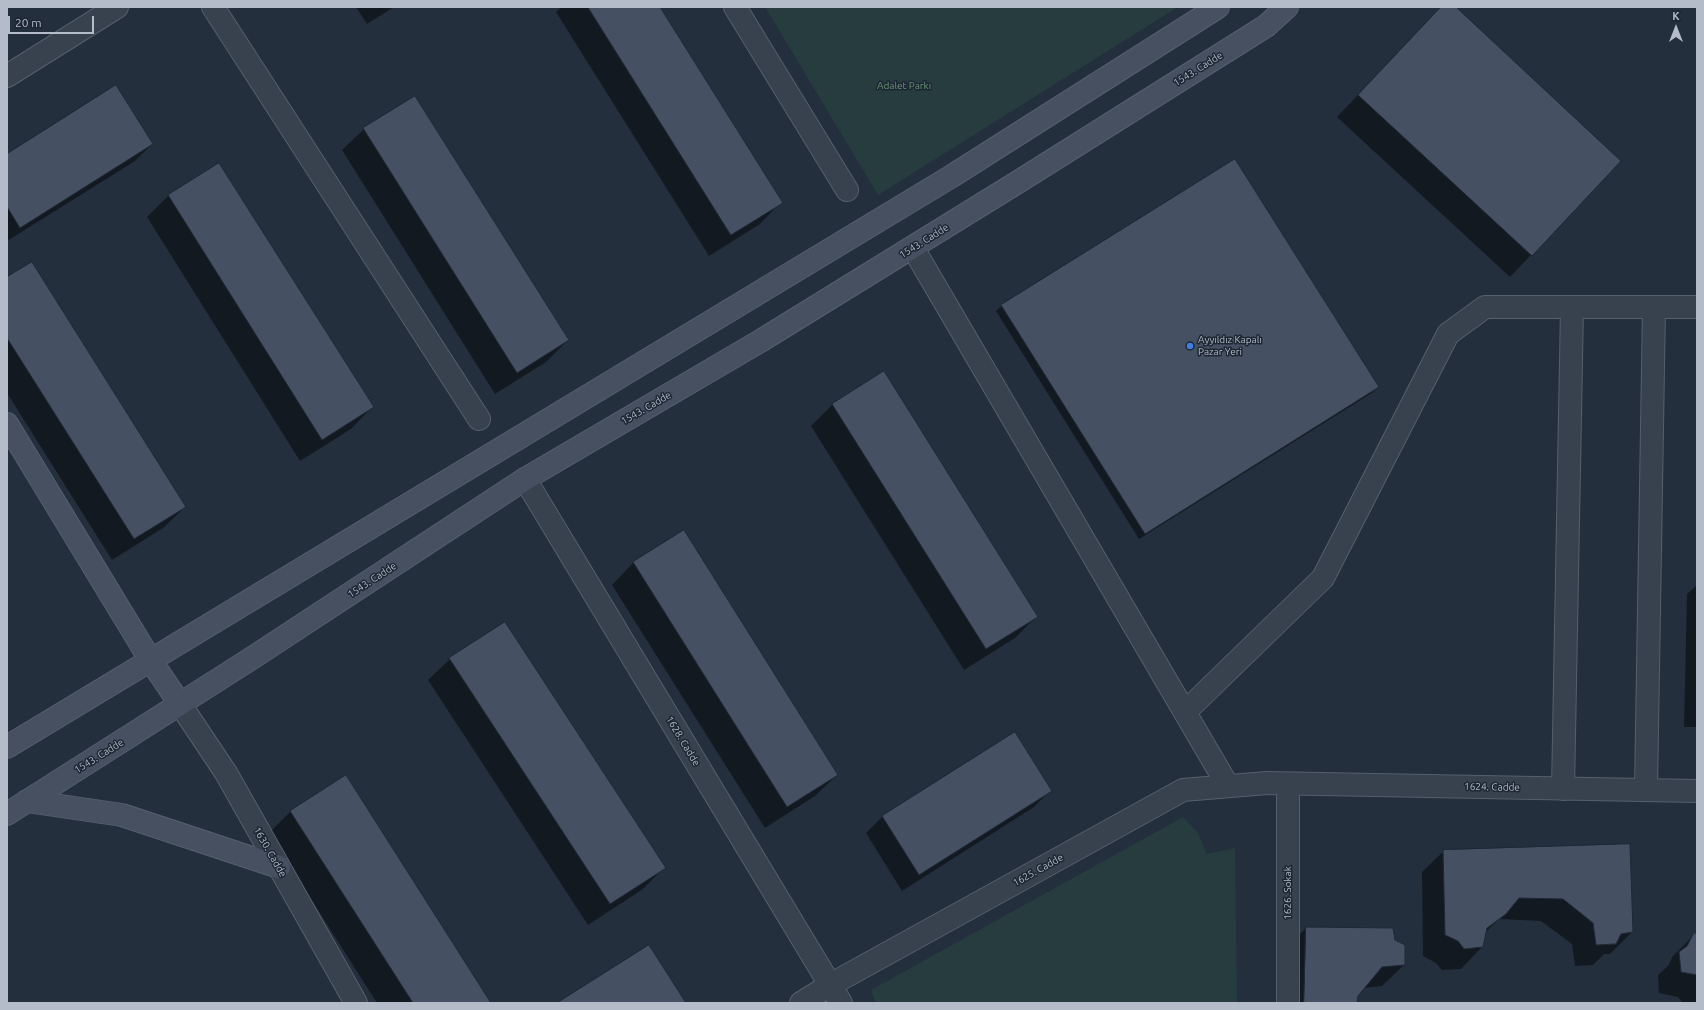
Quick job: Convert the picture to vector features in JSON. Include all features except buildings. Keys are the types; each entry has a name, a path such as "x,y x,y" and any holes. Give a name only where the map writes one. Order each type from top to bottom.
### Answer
{"main road":[{"path":"7,747 946,180 1218,7"},
{"name":"1543. Cadde","path":"7,814 250,660 525,479 762,340 912,248 1266,26 1287,7"},
{"path":"7,424 151,661 180,704"},
{"path":"27,801 122,815 279,867"}],"street":[{"path":"7,76 117,7"},
{"path":"213,7 479,419"},
{"path":"735,7 847,190"},
{"path":"912,248 1228,786"},
{"path":"1185,712 1324,578 1448,334 1485,307 1697,307"},
{"path":"1563,789 1572,307"},
{"path":"1646,790 1654,307"},
{"name":"1628. Cadde","path":"525,479 835,994"},
{"name":"1630. Cadde","path":"180,704 226,773 356,1003"},
{"name":"1624. Cadde","path":"1288,784 1697,791"},
{"name":"1625. Cadde","path":"801,1003 835,994 1183,790 1228,786 1288,784"},
{"name":"1626. Sokak","path":"1288,784 1288,1003"}],"green space":[{"name":"Adalet Parkı","path":"765,7 1178,7 878,195"},
{"path":"1183,817 1198,833 1207,854 1235,848 1237,1003 876,1003 871,990"}],"place":[{"name":"Ayyıldız Kapalı Pazar Yeri","path":"1190,346"}]}
